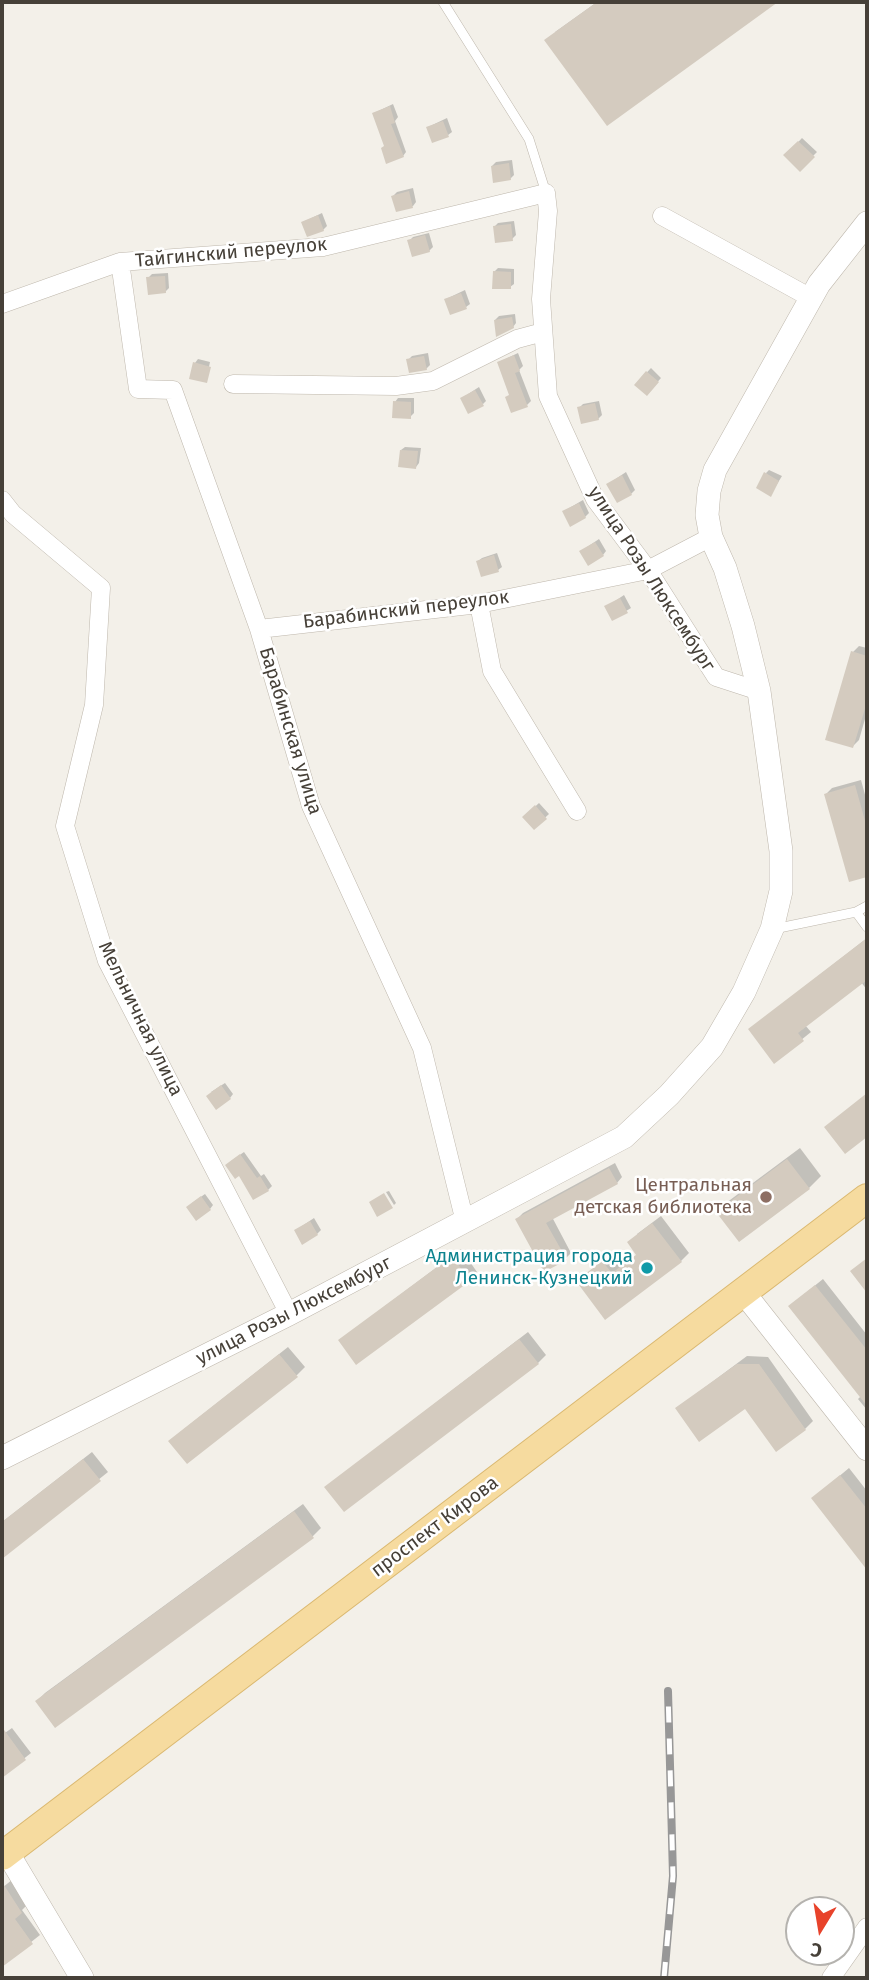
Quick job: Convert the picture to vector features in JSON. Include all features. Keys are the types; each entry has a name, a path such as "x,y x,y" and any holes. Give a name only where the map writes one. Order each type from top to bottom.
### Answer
{"main road":[{"name":"проспект Кирова","path":"4,1854 867,1198"}],"street":[{"name":"Тайгинский переулок","path":"2,304 120,262 323,247 546,192"},
{"name":"улица Розы Люксембург","path":"546,192 548,211 541,299 548,396 594,499 648,570 716,677 759,691"},
{"path":"662,215 811,298"},
{"name":"улица Розы Люксембург","path":"2,1458 289,1314 624,1137 669,1095 712,1047 744,992 772,929 781,891 781,851 759,691 743,626 711,537 707,515 709,491 715,470 811,298 833,264 867,223"},
{"name":"Барабинская улица","path":"120,262 138,389 173,390 259,629 311,806 422,1048 465,1223"},
{"path":"233,384 396,386 433,381 517,339 543,332"},
{"name":"Мельничная улица","path":"2,500 13,514 100,589 94,705 65,825 107,961 289,1314"},
{"name":"Барабинский переулок","path":"259,629 479,604 648,570 711,537"},
{"path":"479,604 492,671 577,811"},
{"path":"744,1293 867,1449"},
{"path":"4,1854 82,1978"},
{"path":"831,1978 867,1927"}],"lane":[{"path":"443,2 529,139 546,192"},
{"path":"772,929 856,912 867,906"},
{"path":"856,912 867,927"}],"building":[{"path":"597,2 778,2 607,126 544,40"},
{"path":"390,106 395,123 391,124 404,157 386,164 381,148 384,146 372,113"},
{"path":"443,121 449,137 432,143 426,127"},
{"path":"798,141 815,157 800,172 783,155"},
{"path":"509,163 511,180 493,183 491,166"},
{"path":"409,191 413,208 396,212 391,196"},
{"path":"318,215 324,231 307,237 301,222"},
{"path":"511,224 513,241 495,243 493,226"},
{"path":"425,235 430,252 412,257 407,240"},
{"path":"493,271 511,272 511,289 492,289"},
{"path":"165,276 166,293 148,295 146,277"},
{"path":"461,293 467,309 450,315 444,299"},
{"path":"512,317 514,328 496,337 494,320"},
{"path":"514,355 520,371 515,373 528,407 511,413 505,397 509,395 497,362"},
{"path":"424,356 427,370 409,373 406,359"},
{"path":"193,362 211,367 207,383 189,379"},
{"path":"646,371 659,382 647,396 634,385"},
{"path":"475,390 484,406 468,414 460,398"},
{"path":"393,401 411,402 411,419 392,418"},
{"path":"595,403 599,420 581,424 577,407"},
{"path":"400,450 418,451 416,469 398,467"},
{"path":"764,472 779,481 771,497 756,488"},
{"path":"622,475 632,495 617,503 606,484"},
{"path":"579,503 586,518 570,527 562,511"},
{"path":"595,542 604,556 588,566 579,551"},
{"path":"494,555 499,572 481,577 476,561"},
{"path":"620,598 628,613 612,621 604,606"},
{"path":"851,651 867,656 867,702 853,748 825,740"},
{"path":"855,785 867,828 867,877 849,882 824,794"},
{"path":"535,805 547,819 534,830 522,817"},
{"path":"867,938 867,980 798,1033 804,1041 774,1064 748,1029"},
{"path":"221,1085 231,1099 216,1110 206,1096"},
{"path":"867,1093 867,1137 845,1154 824,1127"},
{"path":"240,1154 257,1178 260,1176 269,1191 253,1200 239,1176 235,1179 225,1165"},
{"path":"787,1159 810,1189 739,1242 716,1212"},
{"path":"609,1168 618,1184 546,1223 567,1260 544,1272 515,1219"},
{"path":"384,1193 393,1208 377,1217 369,1202"},
{"path":"201,1196 211,1210 196,1221 186,1207"},
{"path":"310,1221 318,1235 302,1245 294,1230"},
{"name":"Администрация города Ленинск-Кузнецкий","path":"652,1223 682,1262 605,1320 576,1281 602,1261 612,1273 636,1255 627,1242"},
{"path":"452,1256 470,1281 356,1365 338,1340"},
{"path":"867,1258 867,1293 850,1271"},
{"path":"815,1285 867,1350 867,1406 788,1306"},
{"path":"519,1339 539,1364 344,1512 324,1487"},
{"path":"279,1354 298,1377 187,1464 168,1441"},
{"path":"737,1364 759,1364 806,1430 776,1452 745,1409 699,1442 675,1408"},
{"path":"83,1459 101,1481 2,1559 2,1522"},
{"path":"840,1475 867,1509 867,1570 811,1498"},
{"path":"294,1511 314,1538 55,1728 35,1701"},
{"path":"2,1727 26,1760 2,1778"},
{"path":"2,1882 22,1913 15,1919 33,1944 2,1967"}],"railway":[{"path":"664,1978 673,1876 668,1691"}],"place":[{"name":"Центральная детская библиотека","path":"766,1197"},
{"name":"Администрация города Ленинск-Кузнецкий","path":"647,1268"}]}
